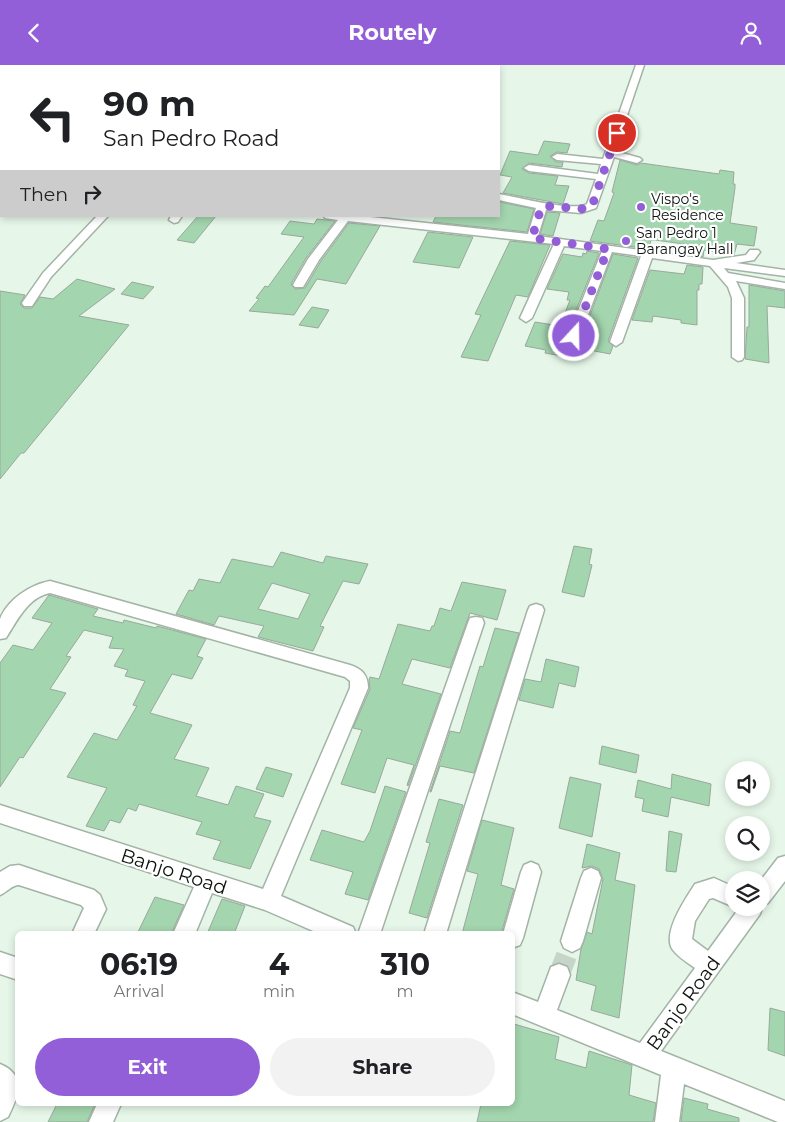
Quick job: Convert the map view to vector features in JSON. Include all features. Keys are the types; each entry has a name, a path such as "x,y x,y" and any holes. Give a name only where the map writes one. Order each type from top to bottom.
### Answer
{"street":[{"path":"500,197 544,207 590,208 640,65"},
{"path":"557,157 609,157 637,160"},
{"path":"529,168 602,177"},
{"path":"532,238 540,209 544,207"},
{"path":"28,303 36,287 101,217"},
{"path":"299,285 314,259 344,217 532,238 785,273"},
{"path":"526,317 560,243"},
{"path":"574,336 608,249"},
{"path":"714,264 724,260 747,259 754,252"},
{"path":"616,342 647,255"},
{"path":"714,264 727,276 734,286 738,298 738,357"},
{"path":"727,276 785,286"},
{"path":"0,633 29,594 41,588 50,587 350,671 357,676 360,681 359,688 268,901"},
{"path":"436,931 536,610"},
{"path":"370,931 476,623"},
{"name":"Banjo Road","path":"0,814 268,901 333,931"},
{"path":"770,884 785,865"},
{"path":"514,931 531,872"},
{"path":"0,885 10,876 19,875 87,897 93,902 95,909 84,931"},
{"path":"572,941 591,879"},
{"path":"185,931 207,881"},
{"path":"710,966 681,943 684,918 702,891 714,888 725,893"},
{"name":"Banjo Road","path":"515,1004 644,1056 746,916"},
{"path":"0,963 15,968"},
{"path":"544,1016 559,975"},
{"path":"644,1056 785,1113"},
{"path":"667,1122 674,1068"},
{"path":"0,1076 3,1077 7,1084 8,1091 0,1109"},
{"path":"101,1122 108,1106"}],"building":[{"path":"544,141 570,144 567,153 557,152 550,156 556,162 563,162 562,167 529,163 522,169 529,173 558,176 555,185 569,186 563,204 503,193 512,177 500,175 510,151 538,155"},
{"path":"620,160 637,165 641,163 719,174 720,170 734,172 733,184 735,184 735,188 730,223 757,227 754,246 737,244 734,255 704,250 703,257 689,255 691,245 651,240 649,249 590,241 598,220 604,221 614,193 612,192"},
{"path":"500,202 534,209 527,232 433,222 436,217 500,217"},
{"path":"547,212 560,213 553,236 540,234"},
{"path":"197,217 215,217 194,243 177,240"},
{"path":"317,219 335,221 306,258 291,284 295,289 305,288 321,261 349,223 380,226 346,284 317,279 294,315 249,311 259,299 256,298 265,286 268,287 304,237 281,234 290,221 314,224"},
{"path":"428,232 473,237 459,268 413,262"},
{"path":"510,241 550,245 528,297 516,295 488,361 461,357 481,315 475,314"},
{"path":"587,251 599,253 566,335 573,342 582,337 613,254 638,258 608,341 613,346 610,354 569,346 568,348 565,347 562,356 545,353 546,350 525,346 535,322 560,326 570,300 567,300 569,292 547,289 563,254 582,257 583,253 586,254"},
{"path":"687,265 703,267 702,284 699,284 699,290 697,290 697,325 681,323 681,320 653,316 652,322 632,320 650,270 684,274"},
{"path":"77,279 115,289 79,316 129,325 24,453 21,453 0,479 0,291 25,295 20,304 24,308 32,308 40,297 53,299"},
{"path":"132,282 154,287 143,299 121,294"},
{"path":"749,285 785,291 785,308 767,306 769,363 745,359 747,327 749,327"},
{"path":"312,307 329,310 318,328 299,325"},
{"path":"574,546 592,549 589,564 592,565 584,597 562,592"},
{"path":"281,552 323,563 326,556 368,564 359,584 343,581 320,626 324,627 313,651 258,637 264,626 219,616 214,625 176,614 189,590 193,591 199,579 220,583 232,559 273,567","holes":["272,583 310,594 298,619 258,609"]},
{"path":"462,582 506,590 497,620 470,613 450,668 412,659 402,684 441,694 408,786 414,765 387,758 375,793 341,784 362,730 353,728 370,689 370,677 379,679 398,624 430,631 432,626 434,626 440,608 451,611"},
{"path":"49,595 98,609 93,616 123,623 124,620 156,628 157,626 206,639 197,656 203,658 192,679 172,674 150,713 192,725 174,759 209,768 196,796 228,805 236,786 264,794 254,817 271,821 250,869 213,859 221,841 196,834 202,822 139,804 136,811 128,808 120,823 110,820 104,831 86,826 107,788 67,777 94,733 117,740 137,706 133,705 145,681 125,676 128,670 114,666 124,649 109,648 113,637 84,630 66,656 71,657 50,689 66,693 23,758 20,757 0,787 0,663 13,645 33,650 52,623 32,618"},
{"path":"495,628 519,633 474,773 440,766 430,792 450,731 460,733 480,666 483,667"},
{"path":"546,659 579,667 575,687 559,683 553,708 519,700 525,679 541,682"},
{"path":"602,746 639,755 636,773 599,764"},
{"path":"266,767 292,774 283,797 256,789"},
{"path":"672,774 711,784 709,806 671,797 668,817 642,811 644,799 635,797 638,780 671,789"},
{"path":"570,777 601,784 592,837 559,828"},
{"path":"385,786 406,792 368,900 345,894 353,872 310,860 322,830 364,842 370,831"},
{"path":"439,799 463,805 427,918 409,913 430,843 426,842"},
{"path":"482,820 514,828 501,885 514,889 502,931 463,931 478,874 467,871"},
{"path":"669,831 682,834 676,872 666,871"},
{"path":"587,844 620,853 615,880 635,885 619,1018 591,1010 596,986 576,980 581,949 587,932 592,934 603,879 599,869 592,866 582,868"},
{"path":"155,897 184,905 172,931 138,931"},
{"path":"222,899 245,906 235,931 208,931"},
{"path":"770,1008 785,1012 785,1056 768,1050"},
{"path":"515,1024 559,1037 555,1059 586,1068 589,1051 632,1065 629,1095 656,1103 653,1122 477,1122 481,1106 515,1106"},
{"path":"684,1098 708,1104 707,1109 739,1118 739,1122 681,1122"},
{"path":"56,1106 94,1106 87,1122 48,1122"}],"tunnel":[{"path":"559,975 572,941"}],"place":[{"name":"Vispo's Residence","path":"641,207"},
{"name":"San Pedro 1 Barangay Hall","path":"626,241"}],"route":[{"path":"574,336 608,249 532,238 541,208 546,206 586,209 592,206 617,133"}]}
